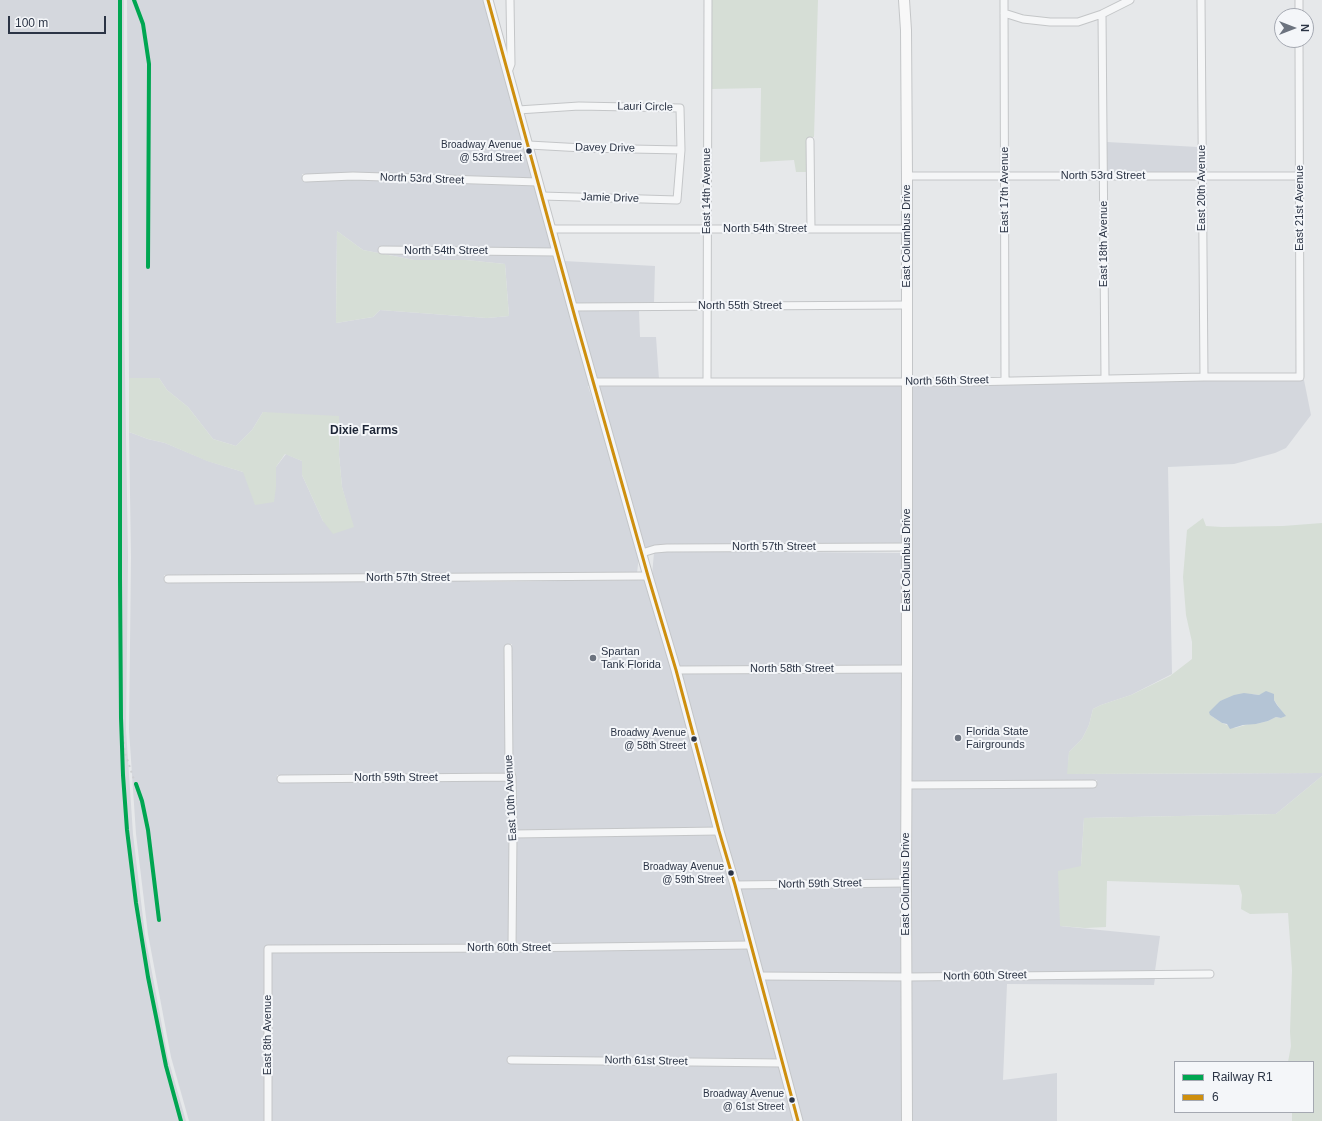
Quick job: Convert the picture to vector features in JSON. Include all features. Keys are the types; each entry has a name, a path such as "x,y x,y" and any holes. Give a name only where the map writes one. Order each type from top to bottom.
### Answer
{"main road":[{"name":"East Columbus Drive","path":"904,0 906,30 907,176 907,1121"}],"street":[{"path":"488,0 552,229 572,307 676,670 798,1121"},
{"path":"508,74 511,64 510,0"},
{"name":"East 14th Avenue","path":"707,382 708,0"},
{"name":"East 17th Avenue","path":"1004,0 1005,380"},
{"path":"1004,13 1023,19 1050,22 1078,22 1102,14 1130,0"},
{"name":"East 20th Avenue","path":"1201,0 1204,377"},
{"name":"East 18th Avenue","path":"1102,14 1105,378"},
{"name":"East 21st Avenue","path":"1299,48 1300,377"},
{"name":"Lauri Circle","path":"518,110 579,106 680,108 681,150 677,200"},
{"path":"810,141 811,229"},
{"name":"Davey Drive","path":"529,145 583,148 681,150"},
{"name":"North 53rd Street","path":"306,178 354,176 538,182"},
{"name":"North 53rd Street","path":"907,176 1300,176"},
{"name":"Jamie Drive","path":"542,196 677,200"},
{"name":"North 54th Street","path":"552,229 907,229"},
{"name":"North 54th Street","path":"382,250 557,252"},
{"name":"North 55th Street","path":"572,307 907,306"},
{"name":"North 56th Street","path":"594,382 907,382 1105,378 1300,377"},
{"name":"North 57th Street","path":"642,553 655,549 667,548 907,547"},
{"name":"North 57th Street","path":"168,579 648,576"},
{"name":"East 10th Avenue","path":"508,648 509,766 512,777 513,834 512,948"},
{"name":"North 58th Street","path":"676,670 907,668"},
{"name":"North 59th Street","path":"281,779 512,777"},
{"path":"907,785 1093,784"},
{"path":"513,834 719,831"},
{"name":"North 59th Street","path":"735,885 906,883"},
{"name":"North 60th Street","path":"268,949 750,945"},
{"name":"East 8th Avenue","path":"268,949 268,1121"},
{"name":"North 60th Street","path":"759,976 907,977 1210,974"},
{"name":"North 61st Street","path":"511,1060 782,1062"}],"shaded area":[{"path":"0,0 124,0 124,312 128,557 126,730 133,834 145,935 168,1058 186,1121 0,1121"},
{"path":"127,0 484,0 504,77 534,179 353,173 302,174 302,181 353,180 535,186 553,248 379,247 378,253 363,250 337,231 336,323 373,317 380,310 487,318 509,316 505,264 466,260 414,260 384,254 554,255 592,386 588,386 623,497 639,556 637,573 164,575 164,582 470,582 645,580 673,671 714,828 517,830 516,774 513,766 512,644 505,645 505,766 507,774 277,775 277,782 508,780 510,834 509,945 265,946 265,1121 189,1121 171,1057 148,934 136,834 129,730 131,557 129,432 165,443 208,461 243,472 276,487 276,467 286,454 302,461 302,475 323,521 353,527 342,487 339,455 340,428 263,412 252,430 236,446 213,439 188,407 167,390 159,378 129,378"},
{"path":"712,0 818,0 814,137 807,138 807,172 796,172 794,160 760,162 761,88 711,89"},
{"path":"1107,142 1198,147 1199,173 1107,173"},
{"path":"337,231 363,250 414,260 466,260 505,264 509,316 487,318 380,310 373,317 336,323"},
{"path":"564,261 655,266 654,303 576,304"},
{"path":"639,310 640,337 656,337 659,379 597,379 577,311"},
{"path":"129,378 159,378 167,390 188,407 213,439 236,446 252,430 263,412 339,416 339,455 342,487 354,527 333,534 323,521 302,475 302,461 285,454 276,467 274,502 255,505 243,472 207,461 165,443 129,432"},
{"path":"1204,380 1304,380 1311,415 1286,448 1275,453 1234,464 1168,467 1172,674 1131,695 1093,709 1089,725 1082,739 1069,752 1068,774 1322,773 1322,776 1276,814 1084,818 1081,866 1060,926 1160,936 1155,971 910,974 910,789 1097,787 1097,780 910,782 911,385"},
{"path":"903,385 903,544 667,544 645,549 599,386"},
{"path":"1203,518 1206,526 1222,527 1283,526 1322,523 1322,773 1067,774 1069,752 1082,739 1089,725 1093,709 1131,695 1170,676 1192,659 1192,642 1186,615 1183,577 1187,530","holes":["1252,694 1262,694 1274,700 1285,716 1235,728 1222,723 1210,715 1220,701"]},
{"path":"667,551 903,553 904,665 679,667 652,575 654,553"},
{"path":"904,672 902,879 738,882 681,674"},
{"path":"1322,776 1322,1121 1292,1121 1292,1113 1314,1113 1314,1061 1288,1061 1291,1046 1292,970 1288,913 1250,914 1241,909 1242,895 1239,885 1107,881 1106,927 1085,928 1060,926 1058,871 1081,866 1084,818 1276,814"},
{"path":"716,835 745,942 516,945 517,837"},
{"path":"902,886 903,974 762,973 739,889"},
{"path":"747,949 777,1059 508,1057 507,1063 779,1066 794,1121 272,1121 272,952 512,952"},
{"path":"1155,978 1154,985 1007,984 1003,1080 1057,1073 1057,1121 911,1121 910,980"},
{"path":"764,980 903,980 903,1121 802,1121"}],"water":[{"path":"1266,691 1274,694 1274,700 1286,716 1281,718 1276,717 1268,721 1243,725 1230,729 1227,724 1222,723 1210,715 1209,712 1220,701 1234,695 1244,693 1259,695"}],"railway":[{"path":"134,0 143,24 149,64 148,267"},
{"path":"121,718 125,753 145,812 159,920"}],"rail line":[{"name":"R1","path":"120,0 120,578 123,775 127,830 136,903 148,977 166,1066 181,1121"},
{"name":"R1","path":"134,0 143,24 149,64 148,267"},
{"name":"R1","path":"136,784 142,801 148,830 159,920"}],"transit line":[{"name":"6","path":"488,0 576,321 676,670 798,1121"}],"place":[{"name":"Broadway Avenue @ 53rd Street","path":"529,151"},
{"name":"Spartan Tank Florida","path":"593,658"},
{"name":"Florida State Fairgrounds","path":"958,738"},
{"name":"Broadwy Avenue @ 58th Street","path":"694,739"},
{"name":"Broadway Avenue @ 59th Street","path":"731,873"},
{"name":"Broadway Avenue @ 61st Street","path":"792,1100"}],"district":[{"name":"Dixie Farms","path":"364,431"}]}
